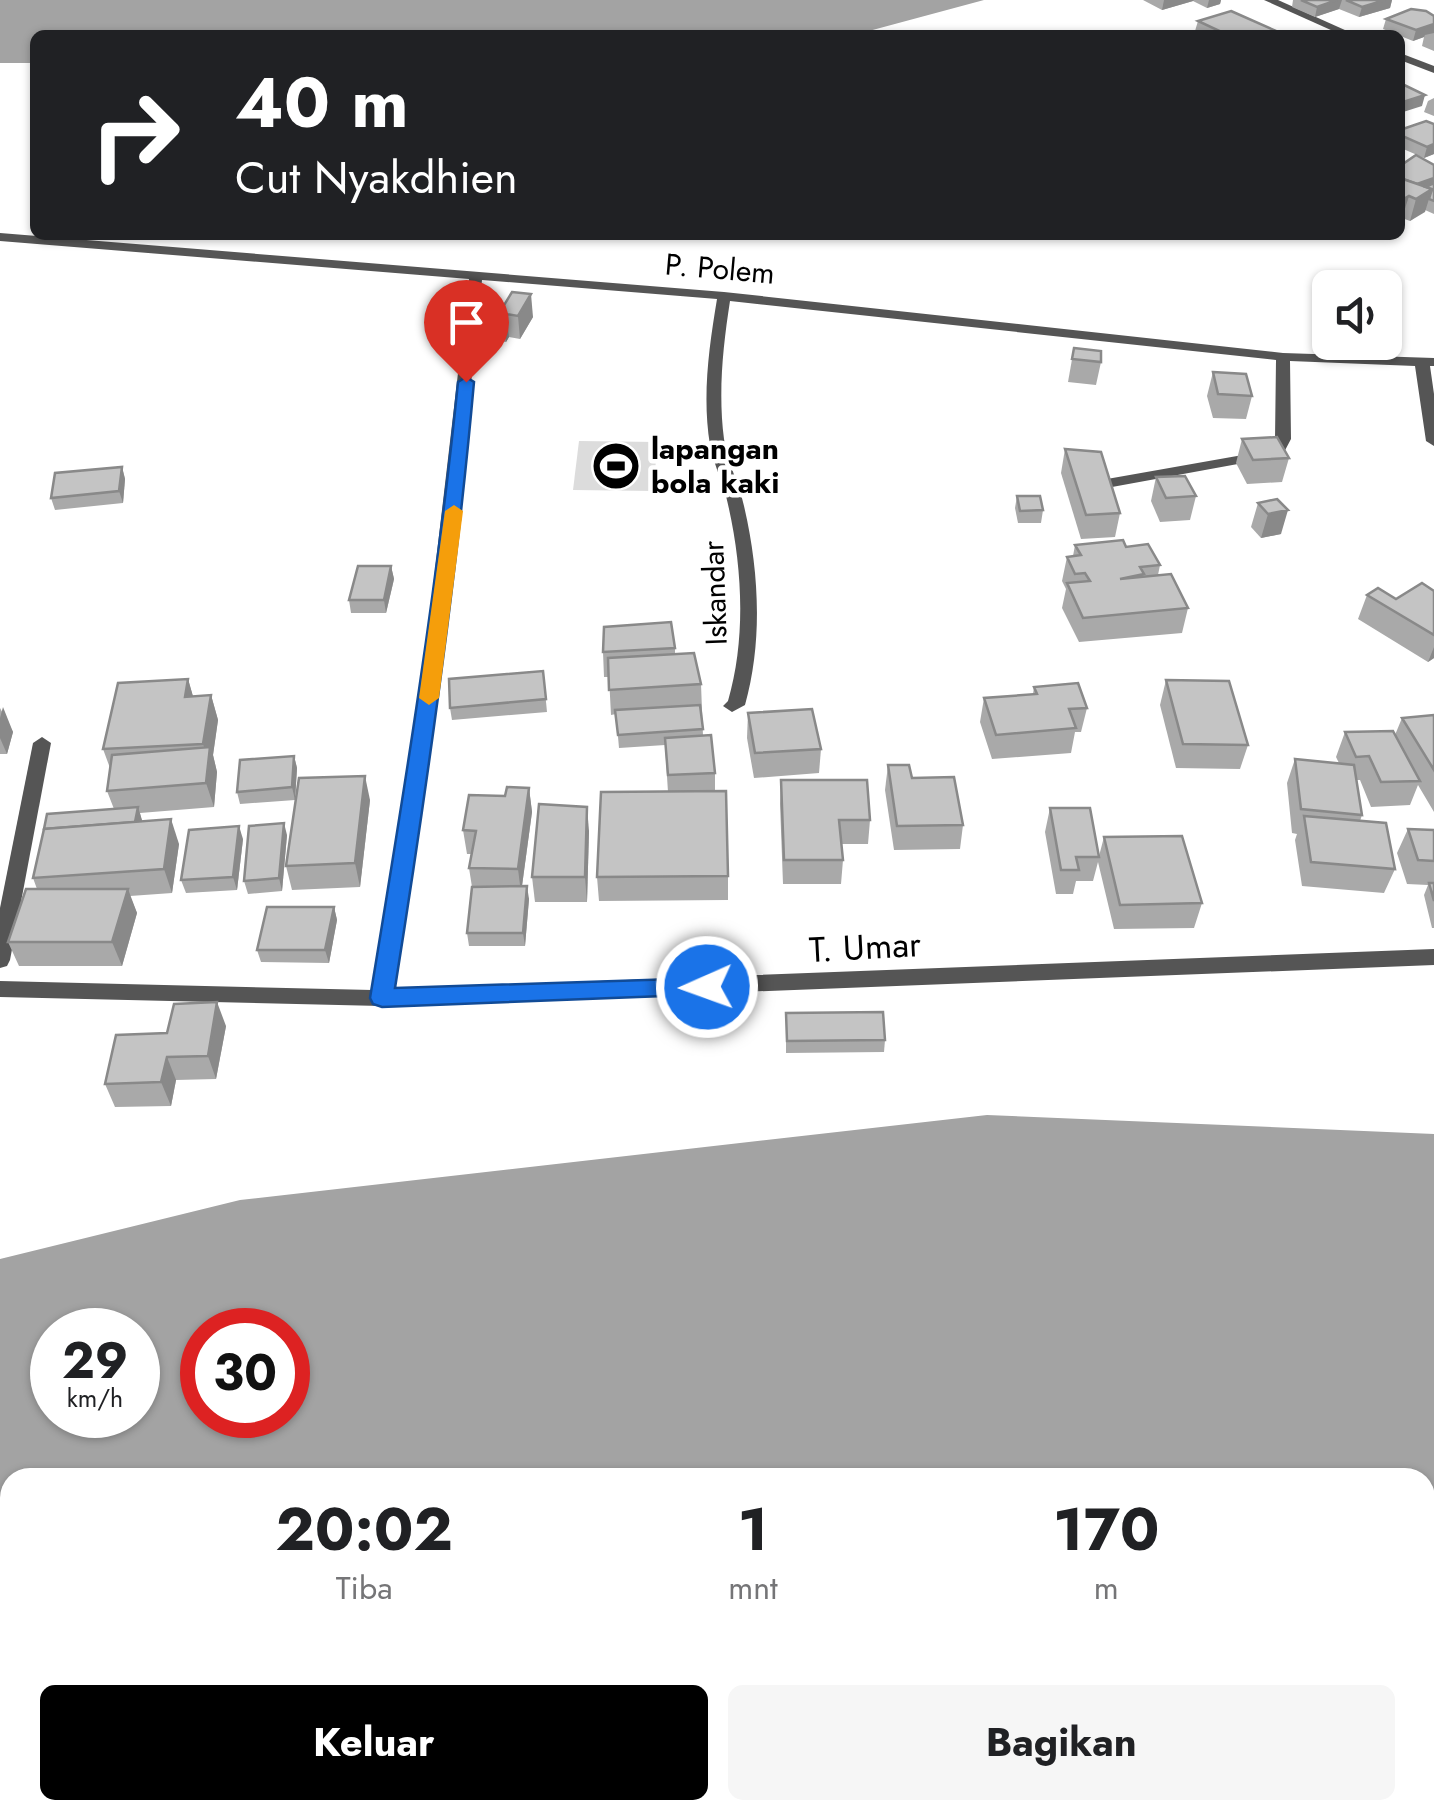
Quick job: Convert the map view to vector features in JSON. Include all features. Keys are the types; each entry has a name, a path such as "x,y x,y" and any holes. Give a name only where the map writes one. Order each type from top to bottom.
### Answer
{"street":[{"path":"1268,0 1339,30"},
{"path":"1405,58 1434,70"},
{"name":"P. Polem","path":"0,238 724,296 1283,357 1428,363"},
{"path":"382,998 415,800 452,524 476,276"},
{"name":"Iskandar","path":"724,296 718,332 716,443 743,537 748,638 740,694 732,706"},
{"path":"1112,482 1277,453 1284,439 1283,357"},
{"path":"1428,363 1434,440"},
{"path":"0,960 42,743"},
{"name":"T. Umar","path":"0,990 382,998 1434,957"}],"shaded area":[{"path":"0,0 984,0 873,30 30,30 30,63 0,63"},
{"name":"lapangan bola kaki","path":"579,441 657,442 654,491 573,490"},
{"path":"987,1115 1434,1134 1434,1468 0,1468 0,1259 240,1200"}],"building":[{"path":"1301,0 1337,0 1317,7"},
{"path":"1346,0 1385,0 1362,7"},
{"path":"1411,9 1434,16 1434,24 1416,30 1386,19"},
{"path":"1231,11 1274,30 1217,30 1198,21"},
{"path":"1405,85 1425,95 1405,101"},
{"path":"1426,121 1434,124 1434,144 1427,147 1405,137 1405,128"},
{"path":"1416,155 1434,165 1434,178 1417,184 1405,180 1405,163"},
{"path":"1405,180 1432,189 1416,199 1405,198"},
{"path":"1434,183 1434,201 1429,199 1432,189 1426,187"},
{"path":"512,292 531,294 518,316 484,317 491,305 503,307"},
{"path":"1074,348 1101,351 1101,362 1072,359"},
{"path":"1213,372 1246,374 1252,396 1218,394"},
{"path":"1277,437 1289,458 1253,460 1242,439"},
{"path":"1065,449 1101,452 1120,513 1086,515"},
{"path":"122,467 119,491 51,498 55,473"},
{"path":"1185,476 1196,496 1166,498 1156,477"},
{"path":"1017,496 1040,496 1043,510 1020,511"},
{"path":"1277,499 1288,510 1268,514 1258,503"},
{"path":"1123,540 1126,547 1148,544 1160,565 1140,567 1144,574 1120,579 1171,574 1188,608 1083,618 1067,583 1090,581 1085,573 1075,574 1067,557 1081,555 1075,545"},
{"path":"358,566 391,566 384,600 349,600"},
{"path":"1422,583 1434,591 1434,635 1367,595 1378,588 1396,599"},
{"path":"671,622 675,648 603,652 604,627"},
{"path":"694,653 701,684 609,690 608,658"},
{"path":"543,671 546,699 450,708 449,679"},
{"path":"188,679 185,697 211,695 203,744 103,749 118,683"},
{"path":"1166,680 1229,681 1248,745 1183,744"},
{"path":"1078,683 1087,708 1069,709 1076,728 996,735 984,698 1037,694 1034,687"},
{"path":"700,705 703,729 618,735 615,710"},
{"path":"812,709 821,749 755,753 748,713"},
{"path":"1434,715 1434,770 1402,718"},
{"path":"1393,731 1420,781 1381,782 1369,756 1356,757 1345,732"},
{"path":"711,735 715,773 668,775 665,738"},
{"path":"210,747 206,783 107,791 112,755"},
{"path":"294,756 292,787 237,792 240,760"},
{"path":"1295,759 1354,765 1362,815 1301,809"},
{"path":"888,765 909,765 912,778 954,777 963,825 897,826"},
{"path":"365,776 355,863 286,866 299,778"},
{"path":"781,780 867,780 870,820 839,820 843,860 784,860"},
{"path":"507,787 529,788 518,869 469,868 476,831 463,830 469,795 505,796"},
{"path":"726,791 728,876 597,877 601,792"},
{"path":"539,804 587,807 585,877 532,877"},
{"path":"138,807 135,822 44,829 47,814"},
{"path":"1050,808 1090,808 1099,857 1076,857 1079,870 1061,870"},
{"path":"1304,816 1386,823 1395,869 1311,862"},
{"path":"171,819 164,869 33,878 44,829"},
{"path":"284,823 279,878 244,881 249,826"},
{"path":"239,826 233,877 181,880 189,830"},
{"path":"1408,829 1434,830 1434,861 1418,860"},
{"path":"1182,836 1202,903 1120,905 1104,837"},
{"path":"527,886 523,933 467,933 472,887"},
{"path":"26,889 128,889 112,942 8,942"},
{"path":"267,907 334,907 325,950 257,950"},
{"path":"217,1002 208,1056 167,1057 161,1082 105,1084 116,1035 167,1033 174,1004"},
{"path":"883,1012 885,1040 787,1041 786,1013"}],"slow traffic":[{"path":"429,698 454,511"}],"place":[{"name":"lapangan bola kaki","path":"616,466"}],"route":[{"path":"466,382 452,524 415,800 382,998 707,987"}]}
